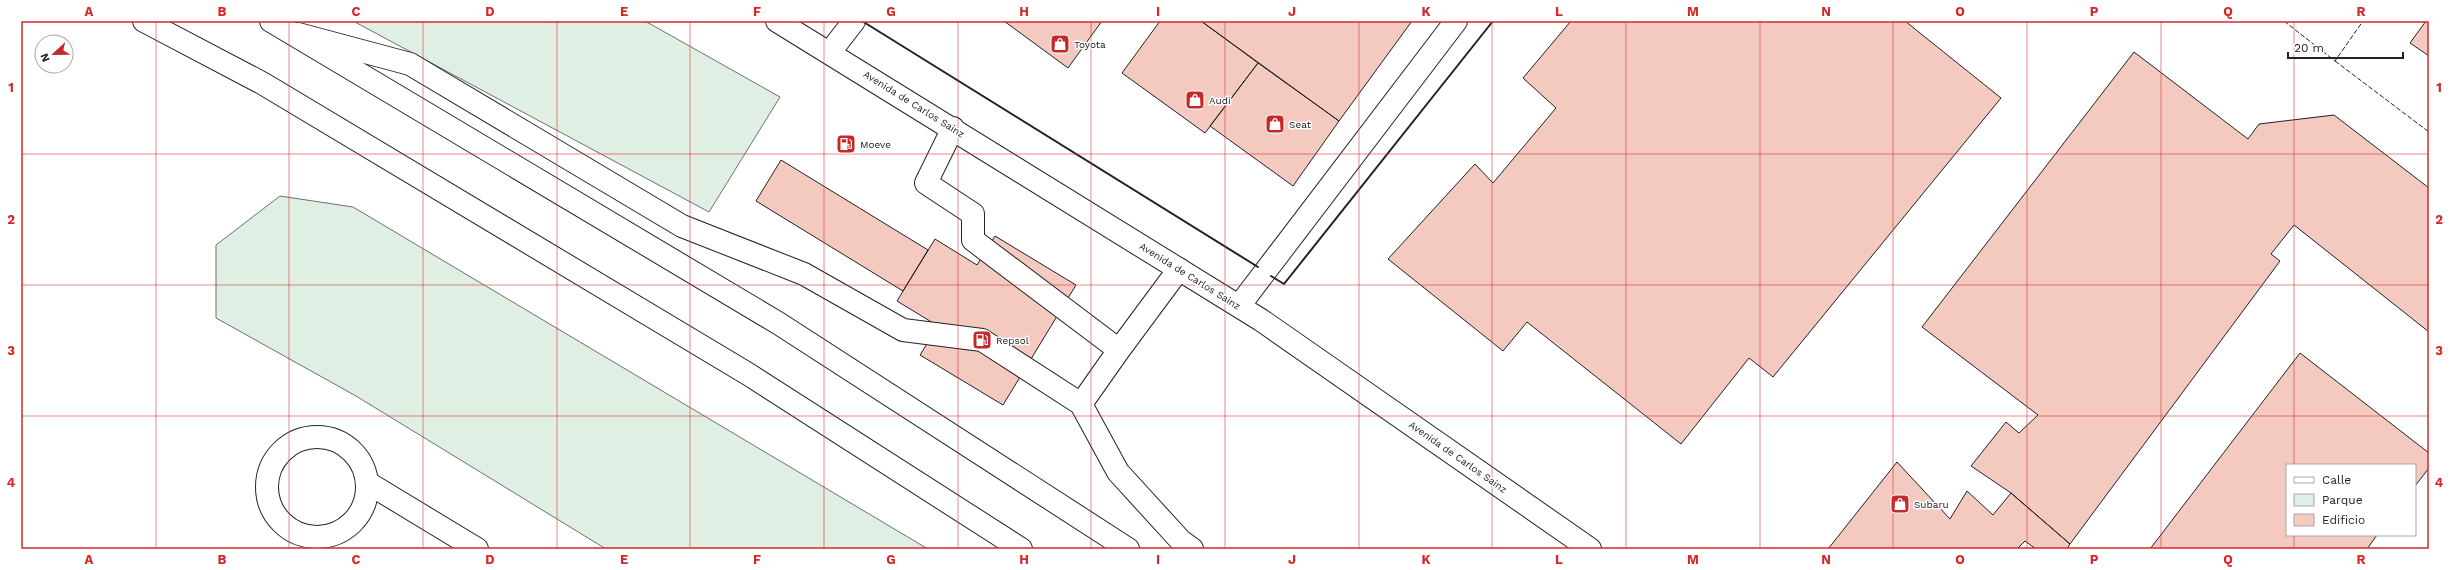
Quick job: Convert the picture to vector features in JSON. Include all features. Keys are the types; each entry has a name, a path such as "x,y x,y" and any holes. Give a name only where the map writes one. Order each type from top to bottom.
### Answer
{"main road":[{"path":"144,21 262,83 748,374 1021,549"},
{"path":"271,21 292,32 778,323 1128,549"},
{"name":"Avenida de Carlos Sainz","path":"777,21 953,128 1238,306 1590,549"},
{"path":"830,52 854,21"},
{"path":"1238,306 1456,21"},
{"path":"292,32 410,64 682,226 804,274 903,330 982,340 1081,404 1118,472 1181,542 1192,549"},
{"path":"953,128 926,183 973,214 973,240 1119,350"},
{"path":"1081,404 1179,269"},
{"path":"318,436 334,440 349,449 360,462 366,493 361,511 351,524 338,533 322,538 307,537 292,531 279,521 270,508 266,492 267,476 274,460 285,447 301,439 318,436"},
{"path":"366,493 402,503 477,549"}],"green space":[{"path":"353,21 645,21 780,97 709,212"},
{"path":"280,196 353,207 928,549 606,549 356,396 216,318 216,245"}],"building":[{"name":"Toyota","path":"1004,21 1102,21 1068,68"},
{"name":"Audi","path":"1160,21 1201,21 1258,63 1205,133 1122,73"},
{"path":"1201,21 1412,21 1339,121"},
{"path":"1571,21 1905,21 2001,98 1773,377 1749,358 1681,444 1527,322 1503,351 1388,259 1475,164 1493,183 1556,108 1523,78"},
{"path":"2426,21 2429,21 2429,56 2410,43"},
{"path":"2134,52 2248,139 2259,124 2334,115 2429,188 2429,332 2294,225 2271,254 2280,261 2070,544 2011,493 1971,466 2006,422 2019,433 2038,415 1922,327"},
{"name":"Seat","path":"1258,63 1339,121 1293,186 1210,126"},
{"path":"781,160 928,250 903,291 756,201"},
{"path":"995,236 1076,285 1003,405 920,355 938,326 897,301 935,239 977,265"},
{"path":"2300,353 2429,453 2429,468 2416,485 2416,464 2286,464 2286,536 2376,536 2367,549 2150,549"},
{"name":"Subaru","path":"1897,462 1950,519 1967,491 1993,515 2011,493 2070,544 2067,549 2036,549 2025,541 2017,549 1828,549"}],"fence":[{"path":"2284,21 2335,61 2363,21"},
{"path":"2335,61 2429,132"}],"wall":[{"path":"862,21 1258,267"},
{"path":"1271,276 1284,284 1493,21"}],"place":[{"name":"Toyota","path":"1060,44"},
{"name":"Audi","path":"1195,100"},
{"name":"Seat","path":"1275,124"},
{"name":"Moeve","path":"846,144"},
{"name":"Repsol","path":"982,340"},
{"name":"Subaru","path":"1900,504"}]}
